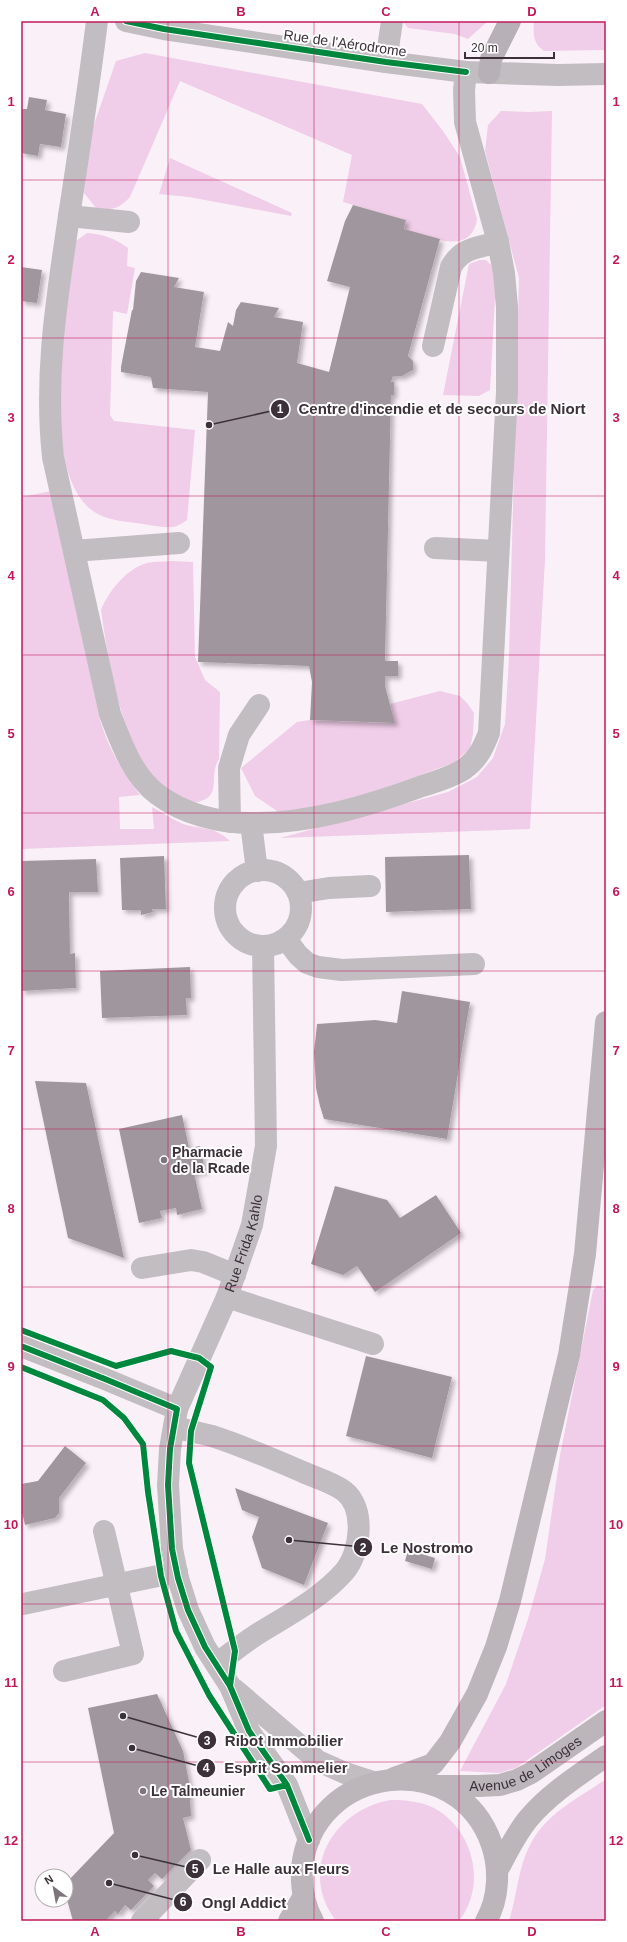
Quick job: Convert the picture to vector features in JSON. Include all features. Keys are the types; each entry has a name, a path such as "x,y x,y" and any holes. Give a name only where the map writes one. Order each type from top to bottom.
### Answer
{"highway":[{"path":"489,73 491,59 510,21"}],"main road":[{"path":"313,1921 304,1896 302,1877 303,1865 309,1840 324,1814 346,1794 433,1764 450,1742 477,1694 496,1647 510,1601 569,1355 585,1254 606,1022"},
{"name":"Avenue de Limoges","path":"438,1786 500,1785 531,1773 606,1721"},
{"name":"Avenue de Limoges","path":"497,1871 528,1819 543,1802 606,1756"},
{"path":"383,1780 416,1780 438,1786 454,1795 468,1806 480,1820 489,1836 494,1852 497,1871 496,1893 486,1921"},
{"path":"289,1921 304,1896"}],"street":[{"path":"97,21 55,307 49,392 53,457 110,714 124,750 139,774 156,794 181,808 207,818 230,822 251,824 291,821 335,813 387,799 438,781 464,769 482,752 490,733 507,392 507,307 504,273 498,242 465,122 464,90 466,72"},
{"name":"Rue de l'Aérodrome","path":"126,21 164,29 386,62 466,72 558,75 606,74"},
{"path":"386,62 392,21"},
{"path":"69,216 129,222"},
{"path":"433,346 451,267 456,257 462,252 498,242"},
{"path":"74,551 179,543"},
{"path":"435,548 498,551"},
{"path":"230,822 229,768 238,735 259,705"},
{"path":"251,824 257,871"},
{"path":"257,871 270,871 282,875 292,883 298,893 301,905 300,918 295,929 286,939 275,944 263,946 250,944 239,938 231,929 226,918 225,905 228,893 235,882 245,875 257,871"},
{"path":"298,893 329,888 370,886"},
{"path":"286,939 298,955 307,963 318,967 342,970 474,964"},
{"name":"Rue Frida Kahlo","path":"230,1686 206,1647 188,1610 172,1548 168,1485 170,1449 175,1418 227,1297 252,1225 266,1146 263,946"},
{"path":"142,1268 191,1260 203,1262 235,1275"},
{"path":"227,1297 373,1344"},
{"path":"21,1346 105,1379 175,1418 212,1436 272,1459 330,1484 344,1492 353,1502 357,1517 358,1532 354,1557 345,1571 303,1607 255,1636 216,1664"},
{"path":"64,1670 134,1654 104,1531"},
{"path":"23,1604 177,1572"},
{"path":"230,1686 318,1761 345,1773 383,1780"},
{"path":"230,1686 249,1730 287,1785 309,1840"},
{"path":"142,1921 200,1860"}],"shaded area":[{"path":"402,21 488,21 468,39 455,34 408,28"},
{"path":"534,21 606,21 606,50 544,51 540,48 534,38"},
{"path":"145,53 422,104 443,131 460,157 477,219 473,231 466,238 458,241 436,239 404,229 406,220 343,202 352,155 180,81 130,197 118,207 110,209 96,208 84,193 90,136 116,61"},
{"path":"501,111 552,111 545,559 530,829 280,838 448,792 477,777 493,758 505,724 509,657 519,278 485,151 488,125"},
{"path":"170,158 292,213 291,216 189,197 159,194"},
{"path":"87,233 98,234 109,238 128,248 127,266 135,268 127,314 113,311 110,415 114,421 195,430 187,520 175,527 162,527 111,519 90,509 72,482 63,452 60,417 60,379 67,302 76,241"},
{"path":"480,260 486,260 491,265 494,275 495,298 490,390 479,396 443,395 469,264"},
{"path":"51,491 100,720 117,760 140,795 119,797 120,829 154,829 152,807 183,824 208,829 219,833 230,841 21,849 21,497"},
{"path":"172,561 193,562 195,657 205,680 220,692 219,759 214,773 214,786 209,796 194,803 161,785 144,764 134,744 125,723 112,677 101,610 113,589 132,570 147,563"},
{"path":"440,691 460,696 474,713 473,734 470,749 453,763 348,801 293,812 277,811 255,796 241,768 297,722 310,720 394,723 390,704"},
{"path":"597,1286 601,1286 604,1290 606,1420 606,1705 516,1768 499,1773 460,1771 506,1684 528,1619 545,1559 560,1455 593,1290"},
{"path":"606,1779 606,1921 509,1921 520,1873 533,1840 542,1827 552,1817 564,1807"},
{"path":"390,1800 412,1801 434,1808 448,1818 459,1830 467,1844 472,1859 474,1875 473,1891 468,1907 459,1921 336,1921 325,1902 320,1883 321,1864 327,1846 337,1830 352,1817 369,1806"}],"building":[{"path":"29,97 47,100 45,110 66,114 61,147 40,144 38,156 21,153 21,109 27,109"},
{"path":"353,205 406,220 404,229 440,239 408,356 413,361 413,370 402,376 393,376 391,382 394,382 394,395 391,395 385,661 398,661 398,676 385,676 385,686 395,723 310,720 312,682 309,666 198,662 208,392 153,388 151,377 121,372 133,310 136,281 141,272 179,278 174,287 204,292 195,347 220,351 228,322 233,326 236,310 241,302 279,308 274,317 303,322 297,363 329,372 350,287 327,281 345,221"},
{"path":"21,267 42,270 37,303 21,301"},
{"path":"469,855 471,909 386,912 385,857"},
{"path":"164,856 166,909 152,909 153,912 141,915 141,910 122,910 120,858"},
{"path":"96,859 98,892 69,892 70,954 75,953 76,988 21,991 21,861"},
{"path":"190,967 191,998 186,998 187,1015 102,1018 100,971"},
{"path":"402,991 470,1002 447,1139 324,1119 320,1106 316,1088 314,1052 317,1024 375,1020 397,1023"},
{"path":"35,1081 86,1083 124,1258 68,1238"},
{"name":"Pharmacie de la Rcade","path":"182,1115 189,1148 200,1146 205,1171 194,1173 202,1209 177,1215 176,1208 160,1211 162,1218 139,1223 119,1129"},
{"path":"335,1186 387,1200 400,1218 436,1195 461,1233 375,1292 357,1266 343,1275 311,1264"},
{"path":"366,1356 452,1377 432,1458 346,1436"},
{"path":"65,1446 86,1463 59,1498 59,1513 55,1518 25,1525 21,1508 21,1484 38,1481"},
{"path":"235,1488 328,1523 304,1585 262,1568 252,1537 259,1517 242,1510"},
{"path":"408,1550 435,1558 432,1569 405,1561"},
{"path":"157,1694 183,1751 189,1782 191,1816 183,1818 191,1850 162,1879 155,1873 148,1880 154,1886 131,1910 125,1905 118,1914 115,1911 105,1921 73,1921 69,1908 74,1908 74,1875 114,1833 88,1708"}],"cycle path":[{"path":"126,21 164,29 386,62 466,72"},
{"path":"21,1330 116,1366 171,1351 199,1358 211,1367 191,1431 189,1463 235,1651 230,1686"},
{"path":"21,1346 177,1409 170,1449 168,1485 172,1549 178,1578 188,1610 205,1647 230,1686 249,1731 287,1785 309,1840"},
{"path":"21,1367 103,1400 124,1418 143,1444 148,1492 161,1576 176,1631 209,1695 270,1789 287,1785"}],"place":[{"name":"Centre d'incendie et de secours de Niort","path":"209,425"},
{"name":"Pharmacie de la Rcade","path":"164,1160"},
{"name":"Le Nostromo","path":"289,1540"},
{"name":"Ribot Immobilier","path":"123,1716"},
{"name":"Esprit Sommelier","path":"132,1748"},
{"name":"Le Talmeunier","path":"143,1791"},
{"name":"Le Halle aux Fleurs","path":"135,1855"},
{"name":"Ongl Addict","path":"109,1883"}]}
